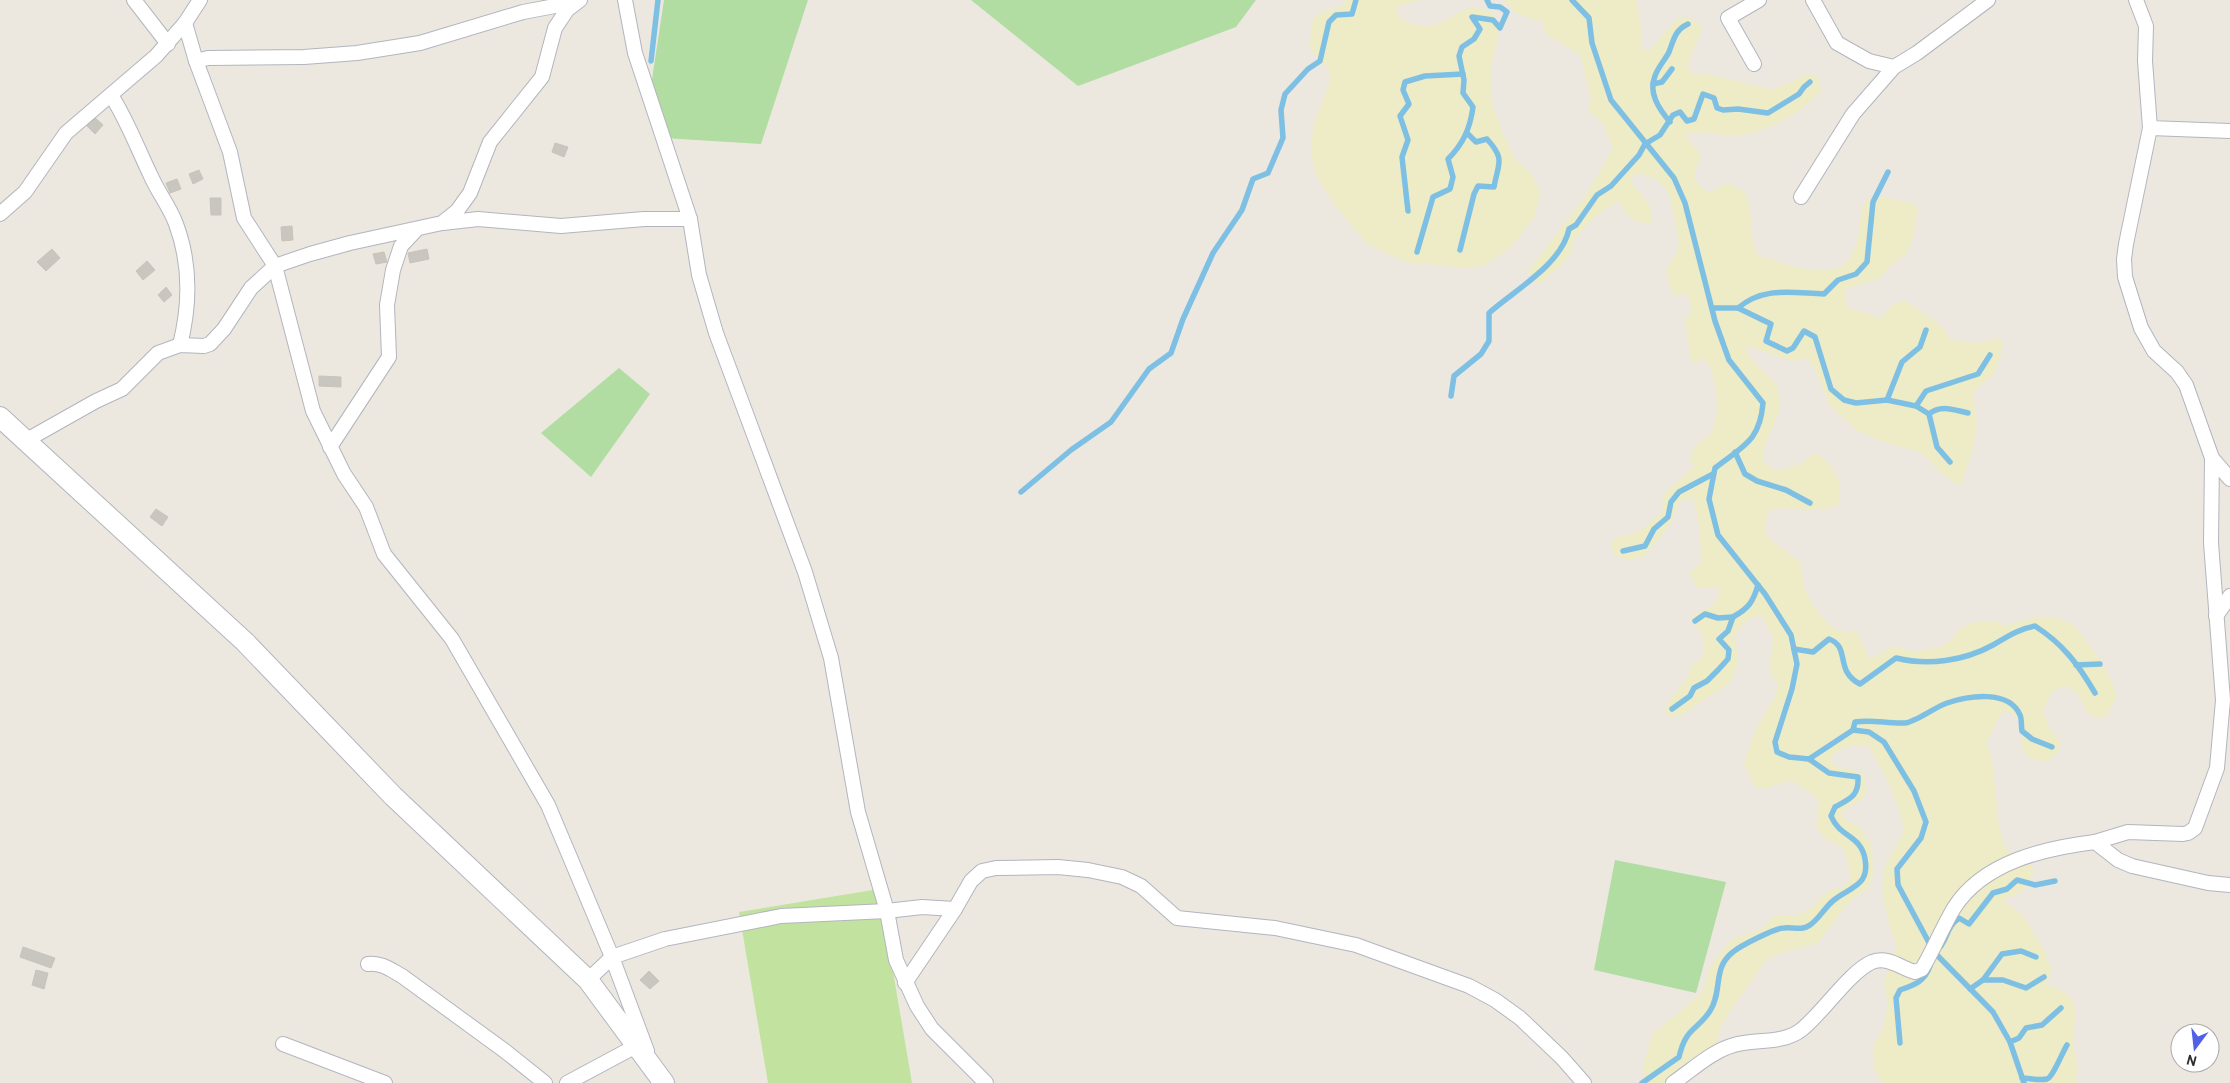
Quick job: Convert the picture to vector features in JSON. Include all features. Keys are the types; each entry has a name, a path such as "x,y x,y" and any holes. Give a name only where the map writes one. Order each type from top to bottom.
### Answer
{"street":[{"path":"134,0 168,44"},
{"path":"0,214 25,192 66,133 168,44 200,0"},
{"path":"625,0 635,54 690,219 699,276 716,334 805,572 831,658 858,812 887,911 892,944 905,983 932,1028 986,1083"},
{"path":"1754,64 1728,18 1759,0"},
{"path":"1813,0 1837,43 1869,61 1894,66"},
{"path":"1801,197 1853,114 1894,66 1916,53 1988,0"},
{"path":"1673,1083 1716,1053 1734,1045 1774,1040 1800,1031 1856,974 1871,963 1885,960 1915,972 1922,969 1961,899 1978,881 2015,861 2044,850 2096,842 2128,832 2183,834 2191,832 2195,828 2217,768 2223,700 2211,535 2212,458 2186,385 2176,372 2154,351 2141,328 2125,277 2124,259 2126,244 2150,128 2145,62 2146,26 2136,0"},
{"path":"196,61 219,57 304,57 375,50 420,43 523,12 578,1"},
{"path":"442,223 457,212 470,192 490,142 542,77 555,28 560,18 578,1"},
{"path":"185,23 196,61 230,152 244,218 275,266 313,411 344,474 366,507 384,554 452,639 548,805 612,957 659,1078"},
{"path":"111,95 128,121 150,176 176,223 186,257 187,305 180,345"},
{"path":"2150,128 2230,131"},
{"path":"25,441 96,401 122,389 158,353 180,345 204,346 210,344 224,329 251,288 275,266 310,254 442,223 478,219 561,226 690,219"},
{"path":"330,446 389,357 387,305 393,270 401,246 416,229"},
{"path":"0,417 245,642 394,796 588,980 659,1078"},
{"path":"2212,458 2230,479"},
{"path":"2216,616 2230,596"},
{"path":"2217,768 2230,760"},
{"path":"2096,842 2118,860 2132,866 2208,883 2230,885"},
{"path":"905,983 955,909 971,881 982,872 996,868 1058,867 1088,870 1122,877 1141,886 1177,918 1275,928 1356,945 1469,986 1495,1000 1520,1018 1562,1058 1584,1083"},
{"path":"588,980 612,957 665,940 781,916 887,911 922,907 955,909"},
{"path":"368,964 375,963 402,976 505,1050 545,1083"},
{"path":"283,1044 385,1083"},
{"path":"567,1083 636,1046"}],"green space":[{"path":"664,0 808,0 761,144 664,138 651,86"},
{"path":"971,0 1256,0 1236,27 1078,86"},
{"path":"619,368 650,394 591,477 541,433"},
{"path":"1615,860 1726,882 1696,993 1594,970"},
{"path":"879,889 912,1083 768,1083 739,912"}],"sand":[{"path":"1345,0 1422,0 1396,7 1399,18 1422,26 1437,24 1472,7 1493,12 1500,28 1491,66 1492,104 1516,160 1532,174 1541,194 1534,218 1510,248 1486,265 1467,268 1405,262 1367,244 1334,204 1316,176 1311,151 1313,126 1330,80 1330,71 1310,49 1311,30 1314,19 1317,16 1340,7"},
{"path":"1503,0 1636,0 1640,17 1642,49 1649,51 1678,17 1691,18 1703,27 1687,66 1694,75 1708,74 1770,89 1777,88 1808,74 1819,77 1821,91 1803,108 1780,122 1756,132 1732,136 1703,133 1686,135 1701,157 1695,171 1695,180 1708,193 1727,183 1742,190 1748,202 1753,240 1759,256 1813,270 1834,269 1845,264 1849,259 1858,238 1865,201 1882,197 1915,204 1918,210 1912,242 1907,253 1888,268 1881,278 1846,289 1845,300 1849,308 1881,318 1891,306 1904,300 1942,326 1951,340 1978,343 1999,338 2004,342 1995,373 1972,393 1976,417 1975,441 1960,486 1943,475 1922,453 1881,441 1858,431 1830,406 1815,368 1805,358 1792,361 1745,345 1750,358 1778,386 1780,409 1764,449 1763,460 1772,470 1795,466 1815,453 1827,462 1839,481 1839,504 1831,508 1813,510 1786,508 1768,511 1765,526 1766,536 1801,563 1804,588 1815,608 1831,627 1849,633 1856,630 1870,659 1894,647 1912,652 1942,646 1951,640 1957,631 1977,622 1989,621 2006,626 2032,618 2060,619 2078,630 2100,660 2110,678 2117,697 2105,718 2088,713 2076,693 2065,686 2053,691 2043,711 2048,726 2061,742 2057,754 2048,762 2033,759 2023,753 2020,720 2010,713 2002,711 1987,742 1993,767 1999,826 2006,850 2030,860 2034,870 2025,890 2003,900 2023,915 2042,946 2052,970 2047,984 2068,995 2073,1001 2075,1008 2074,1044 2078,1068 2075,1083 1884,1083 1879,1079 1873,1066 1873,1045 1882,1031 1888,1006 1884,982 1897,945 1889,926 1882,890 1885,865 1904,831 1900,811 1889,784 1869,746 1859,745 1850,746 1837,752 1833,755 1831,762 1838,767 1863,773 1866,787 1864,796 1844,809 1842,815 1845,820 1858,825 1872,844 1873,875 1868,889 1851,900 1817,944 1787,951 1767,959 1728,1014 1719,1032 1717,1049 1668,1083 1643,1083 1644,1063 1652,1034 1701,994 1710,967 1730,940 1761,929 1776,915 1795,915 1807,911 1825,894 1843,888 1851,876 1844,849 1825,838 1816,827 1819,801 1810,792 1790,780 1766,789 1754,786 1744,763 1756,728 1775,697 1778,682 1771,676 1770,664 1773,638 1762,616 1748,620 1734,638 1739,660 1731,682 1682,715 1673,717 1666,714 1665,707 1688,676 1692,664 1702,659 1704,648 1703,635 1693,624 1691,616 1711,606 1720,593 1720,587 1697,588 1689,572 1701,563 1700,529 1693,498 1679,502 1672,522 1644,557 1628,560 1613,554 1611,543 1621,536 1637,532 1648,525 1663,511 1662,498 1669,489 1695,465 1689,461 1693,450 1711,434 1715,423 1717,404 1715,384 1705,359 1695,363 1690,358 1684,320 1692,311 1687,294 1672,295 1666,269 1677,252 1679,242 1669,193 1657,180 1639,173 1631,179 1651,209 1652,223 1632,219 1625,212 1621,201 1618,201 1597,215 1574,239 1571,253 1560,267 1539,284 1528,271 1586,195 1613,148 1603,124 1590,112 1588,106 1591,98 1580,55 1543,32 1543,22 1518,14"}],"building":[{"path":"92,115 103,125 95,134 84,123"},
{"path":"555,143 568,147 564,157 552,152"},
{"path":"199,170 203,179 193,184 189,174"},
{"path":"177,179 181,189 170,193 166,183"},
{"path":"210,198 221,198 221,215 211,215"},
{"path":"292,226 293,240 282,241 281,227"},
{"path":"52,249 60,258 46,271 37,262"},
{"path":"427,249 429,259 410,263 408,253"},
{"path":"384,252 387,262 376,264 373,254"},
{"path":"147,261 155,270 143,280 136,271"},
{"path":"166,287 172,295 164,302 158,295"},
{"path":"319,376 341,377 341,387 319,386"},
{"path":"156,509 168,517 162,526 150,517"},
{"path":"23,947 55,958 51,968 20,957"},
{"path":"36,970 48,973 44,989 32,985"},
{"path":"649,971 659,981 650,989 640,980"}],"waterway":[{"path":"651,61 658,0"},
{"path":"1021,492 1071,450 1111,422 1149,369 1171,353 1183,319 1213,253 1242,210 1253,179 1268,173 1283,138 1281,110 1285,94 1308,69 1320,61 1329,22 1336,15 1352,14 1356,0"},
{"path":"1417,252 1433,197 1450,189 1453,177 1448,159 1462,142 1472,115 1473,107 1463,93 1464,80 1459,56 1462,47 1474,39 1480,29 1472,17 1493,20 1500,28 1507,12 1500,7 1490,6 1487,0"},
{"path":"1572,0 1589,18 1592,43 1611,100 1674,178 1685,203 1715,321 1729,360 1763,403 1761,416 1754,434 1742,448 1715,468 1709,499 1718,535 1765,594 1791,635 1797,664 1792,689 1775,742 1777,752 1789,757 1809,759 1853,730 1869,732 1884,742 1914,791 1926,822 1921,838 1897,869 1898,885 1934,952 1993,1012 2010,1042 2024,1083"},
{"path":"1670,122 1656,100 1653,82 1656,73 1669,52 1675,35 1688,24"},
{"path":"1653,84 1662,82 1672,69"},
{"path":"1408,211 1402,157 1408,140 1400,116 1409,104 1403,90 1405,82 1425,76 1463,74"},
{"path":"1451,396 1454,376 1481,354 1489,341 1489,313 1547,265 1565,242 1569,229 1576,225 1597,195 1611,186 1639,155 1645,144 1660,135 1673,115 1680,112 1687,121 1694,119 1703,94 1714,98 1717,108 1723,110 1738,109 1768,113 1799,94 1810,82"},
{"path":"1460,250 1474,194 1478,186 1494,187 1499,167 1497,152 1487,139 1476,142 1467,133"},
{"path":"1738,308 1758,296 1779,292 1824,294 1838,280 1856,274 1867,262 1873,202 1888,172"},
{"path":"1712,308 1738,308 1771,324 1766,341 1787,351 1793,348 1804,331 1815,337 1831,389 1844,400 1856,403 1887,400 1916,406 1926,391 1978,374 1990,355"},
{"path":"1887,400 1902,362 1920,347 1926,330"},
{"path":"1916,406 1929,414 1937,447 1950,462"},
{"path":"1929,414 1943,408 1968,413"},
{"path":"1735,452 1745,474 1757,481 1786,490 1810,503"},
{"path":"1623,551 1645,546 1654,529 1668,517 1671,502 1679,492 1713,474"},
{"path":"1672,709 1690,696 1694,688 1707,681 1728,659 1729,650 1719,639 1728,631 1733,617 1750,604 1758,585"},
{"path":"1695,621 1705,614 1718,618 1733,617"},
{"path":"1794,649 1813,652 1829,639 1836,643 1842,653 1847,673 1860,684 1896,658 1921,662 1958,658 1982,650 2018,631 2035,626 2062,647 2095,693"},
{"path":"2076,665 2100,664"},
{"path":"1853,730 1855,722 1905,723 1915,720 1947,703 1966,698 1987,697 2007,701 2015,707 2021,717 2022,731 2032,739 2052,747"},
{"path":"1642,1083 1679,1057 1688,1035 1710,1011 1716,996 1722,965 1733,952 1773,931 1784,928 1807,927 1834,900 1857,885 1865,875 1866,868 1863,851 1855,841 1840,829 1831,816 1835,807 1855,793 1858,777 1829,773 1809,759"},
{"path":"1941,946 1955,921 1959,918 1969,924 1993,893 2007,889 2017,880 2035,885 2055,881"},
{"path":"1970,989 1983,980 2002,954 2021,951 2036,957"},
{"path":"1900,1043 1896,998 1900,990 1922,979 1930,966"},
{"path":"1983,980 2003,980 2026,988 2044,977"},
{"path":"2010,1042 2019,1038 2026,1028 2042,1025 2061,1008"},
{"path":"2022,1078 2047,1079 2055,1069 2067,1045"}]}
